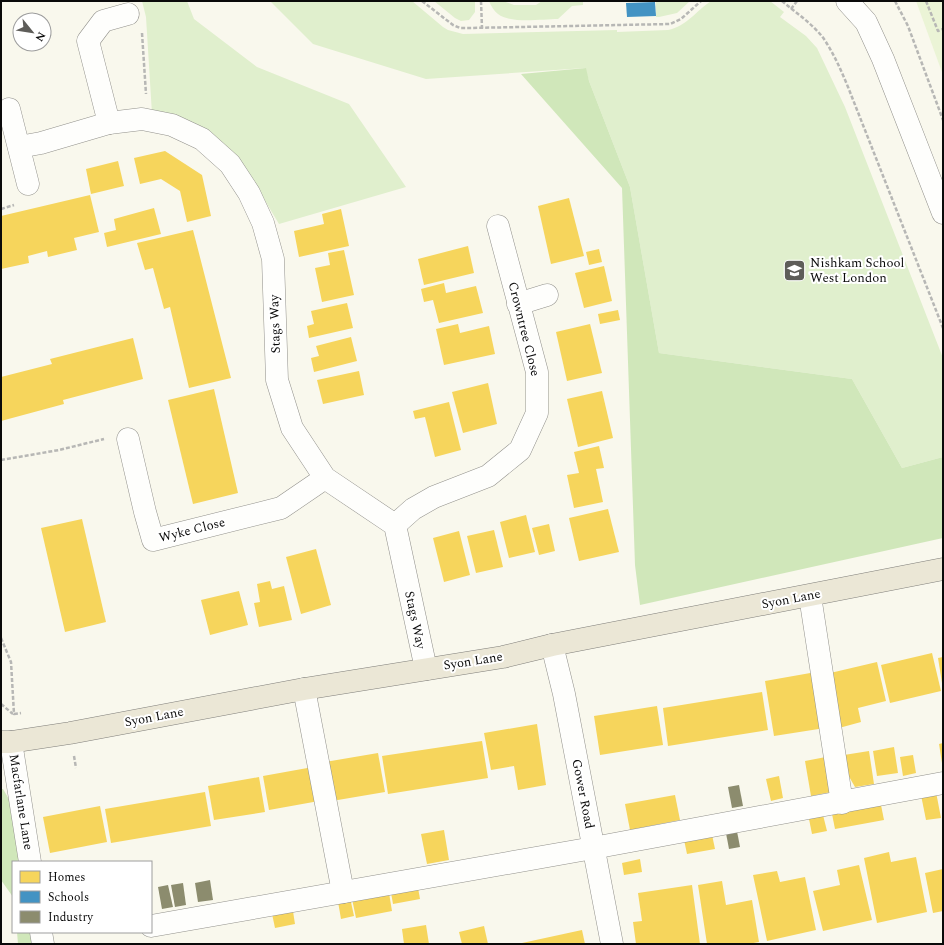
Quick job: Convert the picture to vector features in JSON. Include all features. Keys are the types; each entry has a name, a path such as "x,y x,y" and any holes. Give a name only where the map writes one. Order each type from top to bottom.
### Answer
{"main road":[{"name":"Syon Lane","path":"6,742 70,733 304,689 503,657 552,645 943,569"}],"street":[{"path":"846,1 866,22 883,59 943,213"},
{"path":"109,123 88,41 103,20 128,14"},
{"path":"9,109 20,147 28,184"},
{"name":"Stags Way","path":"20,147 41,143 109,123 142,119 172,125 202,139 230,164 249,192 263,223 273,259 277,380 292,428 325,478 395,525 426,669"},
{"name":"Crowntree Close","path":"395,525 413,509 434,497 488,476 520,450 537,413 537,372 498,226"},
{"path":"518,304 547,295"},
{"name":"Wyke Close","path":"128,439 153,540 281,508 325,478"},
{"path":"810,596 842,802"},
{"name":"Gower Road","path":"552,645 564,694 612,944"},
{"path":"304,689 343,892"},
{"name":"Macfarlane Lane","path":"6,742 30,861"},
{"path":"152,926 593,848 943,783"},
{"path":"41,933 43,944"}],"path":[{"path":"422,1 453,25 460,28 670,24 681,20 700,1"},
{"path":"481,1 482,28"},
{"path":"782,1 823,38 835,58 848,87 943,328"},
{"path":"791,9 797,1"},
{"path":"895,1 908,26 943,120"},
{"path":"926,1 938,31 943,29"},
{"path":"142,32 147,101 142,119"},
{"path":"1,460 59,450 124,434 128,439"},
{"path":"1,638 11,662 14,714"},
{"path":"1,704 14,714 29,712"}],"green space":[{"path":"142,1 187,1 194,19 257,67 349,104 406,187 279,224 246,169 152,114 146,17"},
{"name":"Nishkam School West London","path":"270,1 412,1 443,27 463,34 668,30 686,22 711,1 770,1 784,12 780,17 806,36 817,48 845,107 943,358 943,457 902,468 852,379 659,353 630,187 585,68 426,79 313,44"},
{"path":"434,1 475,1 475,12 469,20 461,21"},
{"path":"489,1 503,1 514,5 536,5 542,1 583,1 583,5 572,6 558,19 518,20 498,14"},
{"path":"656,1 690,1 677,13 656,17"},
{"path":"916,1 943,1 943,75"},
{"path":"586,68 589,81 630,187 659,353 852,379 902,468 943,457 943,538 640,605 635,565 622,188 521,74"},
{"path":"1,789 3,789 13,806 23,861 12,861 12,896 1,880"},
{"path":"17,933 33,933 34,944 18,944"}],"building: Homes":[{"path":"165,151 202,175 211,216 187,222 180,191 161,179 140,184 134,158"},
{"path":"118,161 124,186 91,194 86,169"},
{"path":"90,195 99,232 74,238 77,250 48,257 47,251 28,256 29,263 1,269 1,216"},
{"path":"569,198 584,256 551,264 538,206"},
{"path":"154,208 161,234 107,247 104,233 116,230 114,219"},
{"path":"341,209 349,246 299,257 294,231 324,224 322,214"},
{"path":"193,230 231,378 189,388 170,307 164,309 153,268 145,270 137,243"},
{"path":"468,246 474,273 424,285 418,259"},
{"path":"599,249 602,262 589,265 586,252"},
{"path":"344,250 354,295 322,302 315,268 330,265 328,253"},
{"path":"604,266 612,301 584,308 575,273"},
{"path":"444,283 446,293 476,286 483,313 439,323 433,300 424,302 421,289"},
{"path":"347,303 353,328 309,338 307,326 314,324 311,311"},
{"path":"618,310 620,320 600,324 598,314"},
{"path":"458,324 460,333 489,326 495,354 444,365 436,329"},
{"path":"590,324 602,373 567,381 556,332"},
{"path":"351,337 357,361 314,372 311,358 319,356 316,346"},
{"path":"133,338 143,379 63,400 64,404 1,421 1,377 52,364 50,359"},
{"path":"359,371 364,395 323,404 317,380"},
{"path":"488,383 497,424 463,433 452,392"},
{"path":"214,389 238,493 193,504 168,400"},
{"path":"602,391 613,438 578,447 567,399"},
{"path":"449,402 461,450 435,457 425,417 415,419 413,411"},
{"path":"599,446 604,468 596,469 603,502 574,508 567,475 579,473 574,452"},
{"path":"608,509 619,552 579,561 569,518"},
{"path":"526,515 535,552 509,558 500,522"},
{"path":"82,519 106,622 65,632 41,528"},
{"path":"549,524 555,551 539,555 532,528"},
{"path":"494,530 503,567 476,573 467,536"},
{"path":"459,531 470,575 444,582 433,538"},
{"path":"316,549 331,605 301,614 286,557"},
{"path":"270,581 272,589 284,586 292,620 259,627 254,603 260,602 257,584"},
{"path":"239,591 248,625 210,635 201,600"},
{"path":"932,653 941,691 890,703 881,665"},
{"path":"943,657 943,682 942,683 938,658"},
{"path":"877,662 886,701 858,708 861,722 839,728 826,674"},
{"path":"816,672 825,728 774,736 765,681"},
{"path":"762,692 768,730 668,746 663,708"},
{"path":"657,706 663,745 600,755 594,716"},
{"path":"537,724 546,785 518,790 514,766 491,770 484,733"},
{"path":"482,741 488,778 388,794 382,756"},
{"path":"943,743 943,763 942,763 939,744"},
{"path":"894,747 898,773 877,776 873,751"},
{"path":"869,751 874,784 855,787 847,773 844,755"},
{"path":"378,753 385,792 332,801 325,762"},
{"path":"913,755 916,773 903,776 900,757"},
{"path":"831,756 831,792 811,796 805,761"},
{"path":"313,767 319,801 269,810 263,776"},
{"path":"779,776 783,798 771,801 766,779"},
{"path":"259,777 265,812 214,820 208,786"},
{"path":"205,792 211,826 111,843 105,809"},
{"path":"936,792 941,818 926,820 921,795"},
{"path":"675,795 680,820 630,830 625,804"},
{"path":"880,800 884,820 835,829 831,809"},
{"path":"100,806 107,842 50,853 43,817"},
{"path":"822,811 827,831 812,834 808,814"},
{"path":"444,830 449,860 427,864 421,834"},
{"path":"711,830 715,849 687,854 683,835"},
{"path":"889,852 891,862 916,857 927,912 877,923 864,858"},
{"path":"640,859 642,872 624,875 622,863"},
{"path":"859,865 872,920 823,931 813,891 840,885 837,870"},
{"path":"943,869 943,911 933,913 925,873"},
{"path":"777,871 780,882 805,877 816,930 767,941 753,875"},
{"path":"722,881 726,905 752,900 759,942 748,944 707,944 698,885"},
{"path":"417,882 420,899 393,904 390,887"},
{"path":"692,885 700,944 636,944 633,922 642,921 638,893"},
{"path":"388,887 392,911 356,918 351,894"},
{"path":"349,893 354,916 341,919 337,896"},
{"path":"292,905 295,924 275,928 271,909"},
{"path":"426,925 429,944 404,944 402,929"},
{"path":"484,926 488,944 462,944 459,932"},
{"path":"582,930 585,944 522,944 522,943"}],"building: Schools":[{"path":"655,2 656,16 627,17 626,3"}],"building: Industry":[{"path":"739,785 743,806 732,808 728,787"},
{"path":"736,826 740,847 729,849 725,828"},
{"path":"210,880 213,900 198,902 195,883"},
{"path":"183,883 186,905 175,907 171,885"},
{"path":"168,885 173,907 162,909 158,887"}],"place":[{"name":"Nishkam School West London","path":"794,270"}]}
